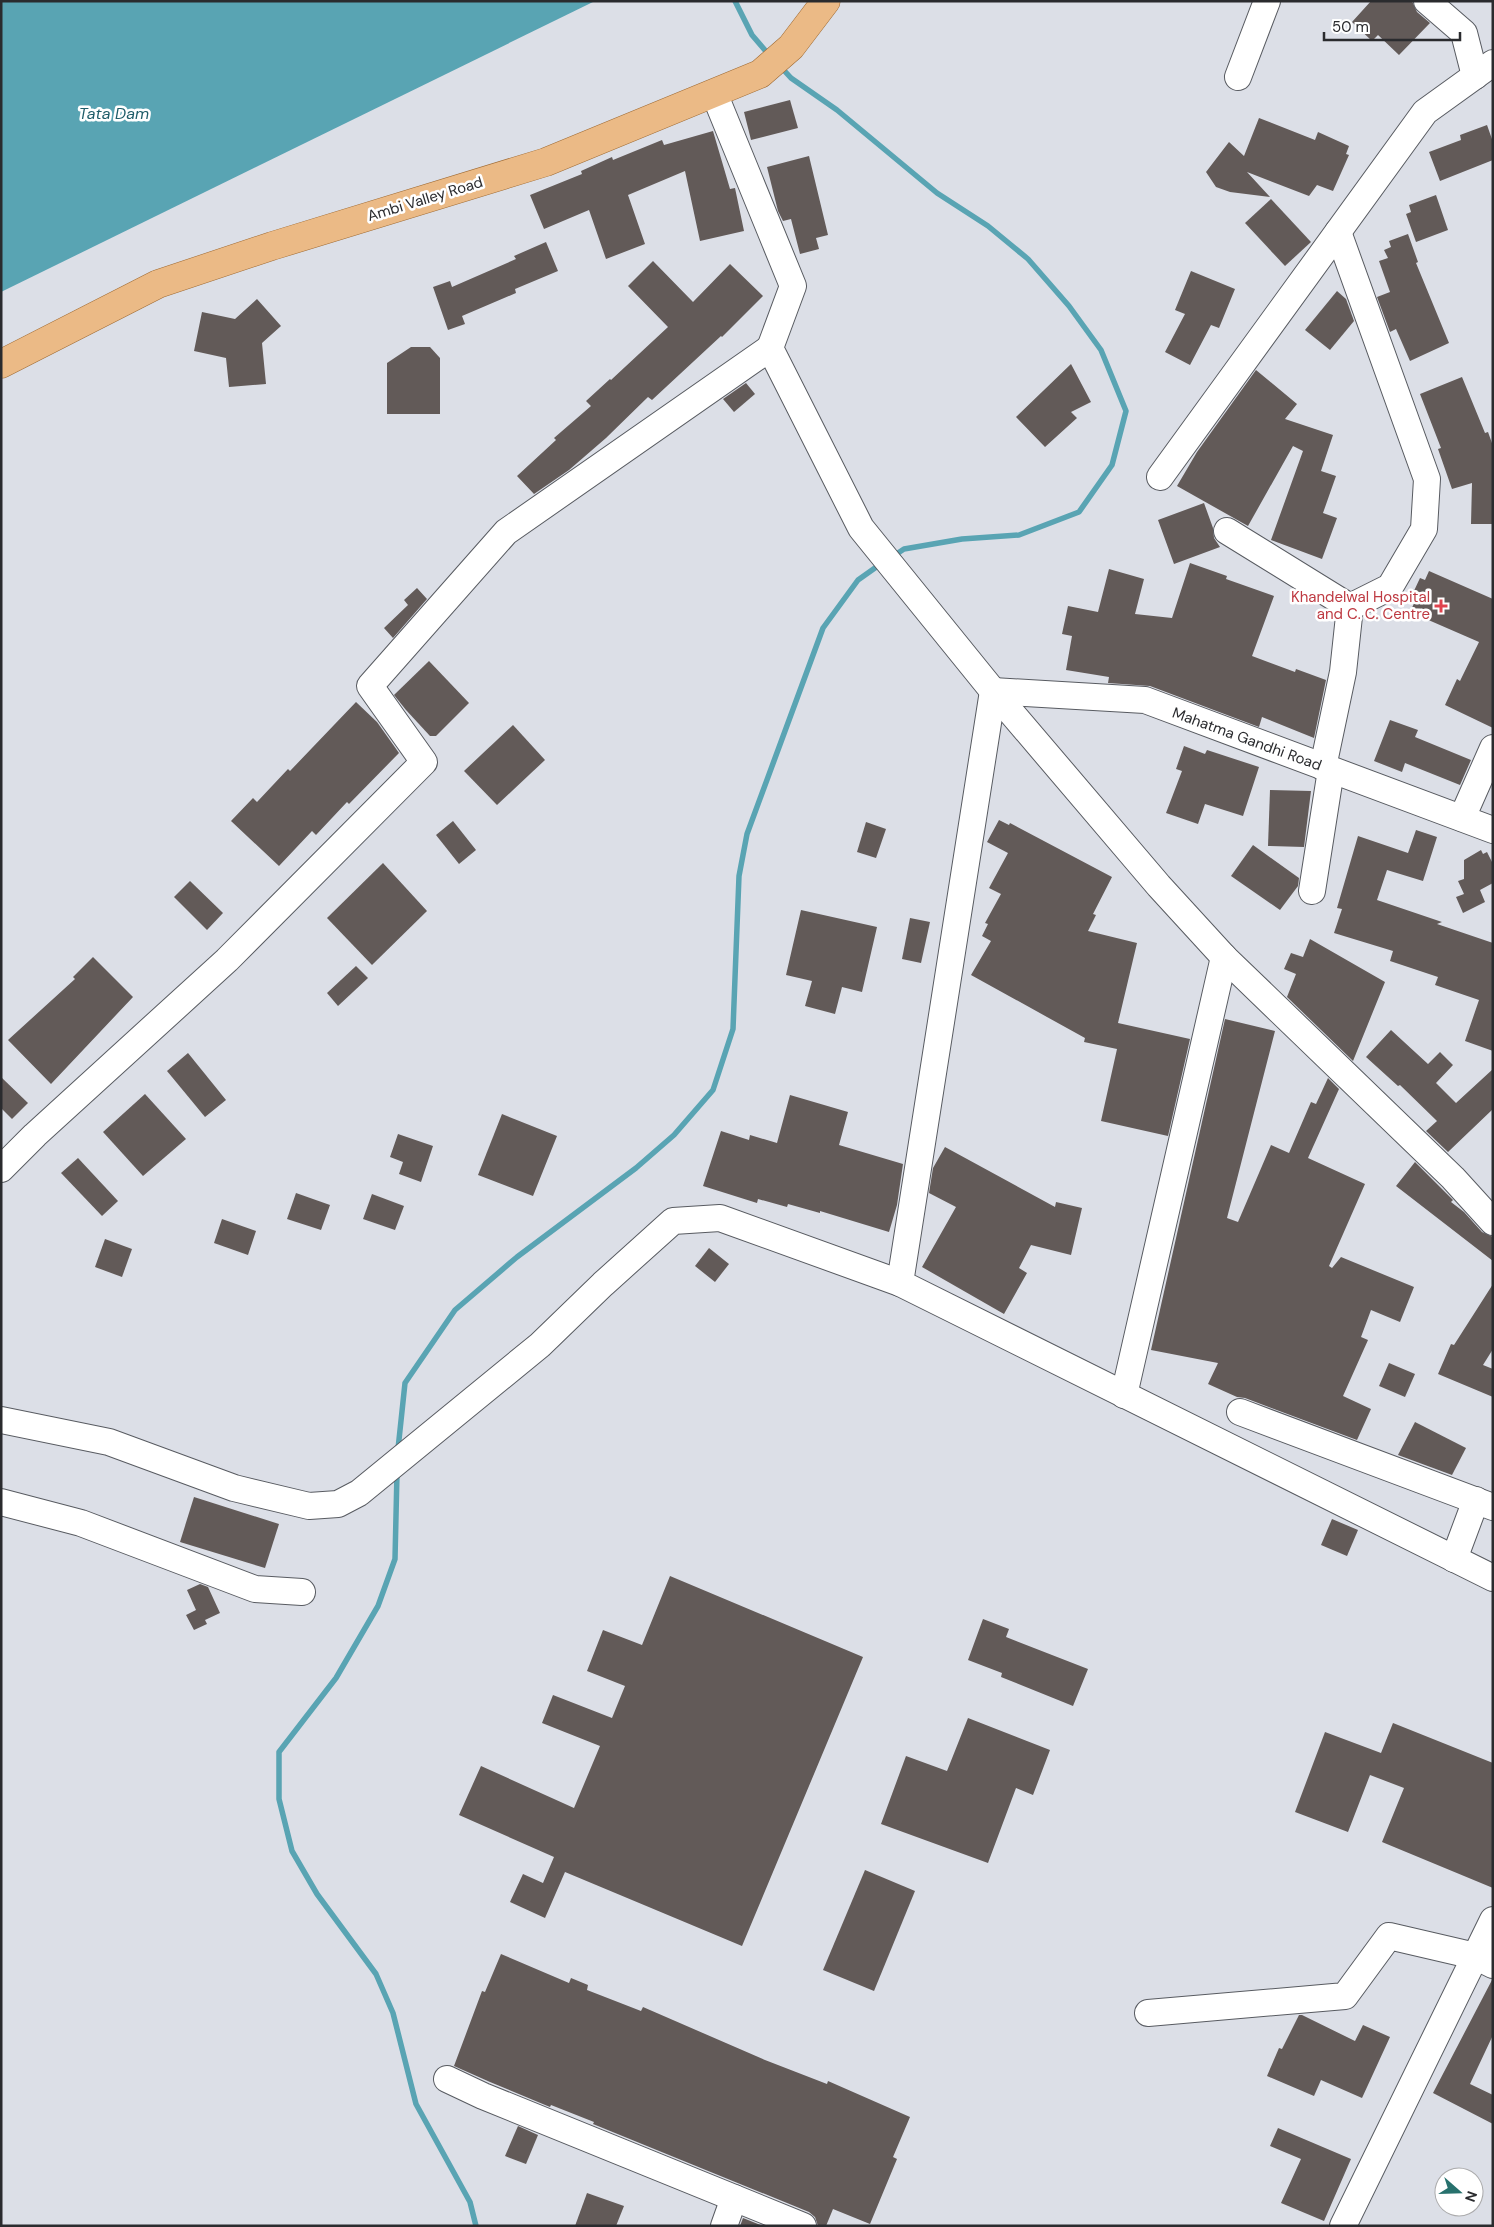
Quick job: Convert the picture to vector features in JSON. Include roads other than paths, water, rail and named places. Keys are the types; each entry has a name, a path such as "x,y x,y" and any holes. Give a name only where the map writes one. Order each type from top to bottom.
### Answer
{"main road":[{"name":"Ambi Valley Road","path":"1,364 158,284 272,246 546,162 760,74 791,47 826,1"}],"street":[{"path":"1238,77 1267,1"},
{"path":"1160,477 1425,112 1484,70 1464,33 1427,1"},
{"path":"1,1169 35,1135 227,960 424,762 370,686 506,532 770,348 793,286 714,93"},
{"path":"1338,232 1426,479 1424,529 1390,587 1350,607"},
{"path":"770,348 861,528 993,691 1159,886 1224,957 1453,1178 1493,1222"},
{"path":"1227,531 1350,607"},
{"path":"1312,891 1327,768 1343,672 1350,607"},
{"path":"900,1283 993,691"},
{"name":"Mahatma Gandhi Road","path":"993,691 1145,700 1493,830"},
{"path":"1462,818 1493,748"},
{"path":"1124,1395 1224,957"},
{"path":"1,1420 109,1442 234,1488 308,1506 338,1504 359,1493 540,1345 603,1284 674,1221 720,1218 900,1283 1493,1578"},
{"path":"1240,1412 1484,1504 1454,1559"},
{"path":"1,1502 81,1523 255,1589 302,1592"},
{"path":"1343,2226 1484,1961 1493,1920"},
{"path":"1148,2013 1345,1996 1389,1936 1484,1961"},
{"path":"447,2079 492,2100 804,2226"},
{"path":"724,2226 734,2198"}],"water":[{"name":"Tata Dam","path":"1,1 595,1 1,292"}],"waterway":[{"path":"735,1 752,35 770,56"},
{"path":"780,66 791,78 837,110 937,193 988,226 1028,259 1069,306 1101,350 1126,411 1112,465 1079,512 1019,535 962,539 904,549 892,557"},
{"path":"398,1449 405,1383 455,1310 517,1257 636,1168 674,1135 713,1090 733,1029 739,876 747,834 823,628 858,580 882,563"},
{"path":"397,1473 395,1559 378,1606 336,1678 279,1752 279,1799 292,1851 317,1894 376,1974 393,2013 416,2104 470,2202 476,2226"}],"place":[{"name":"Khandelwal Hospital and C. C. Centre","path":"1441,606"}]}
